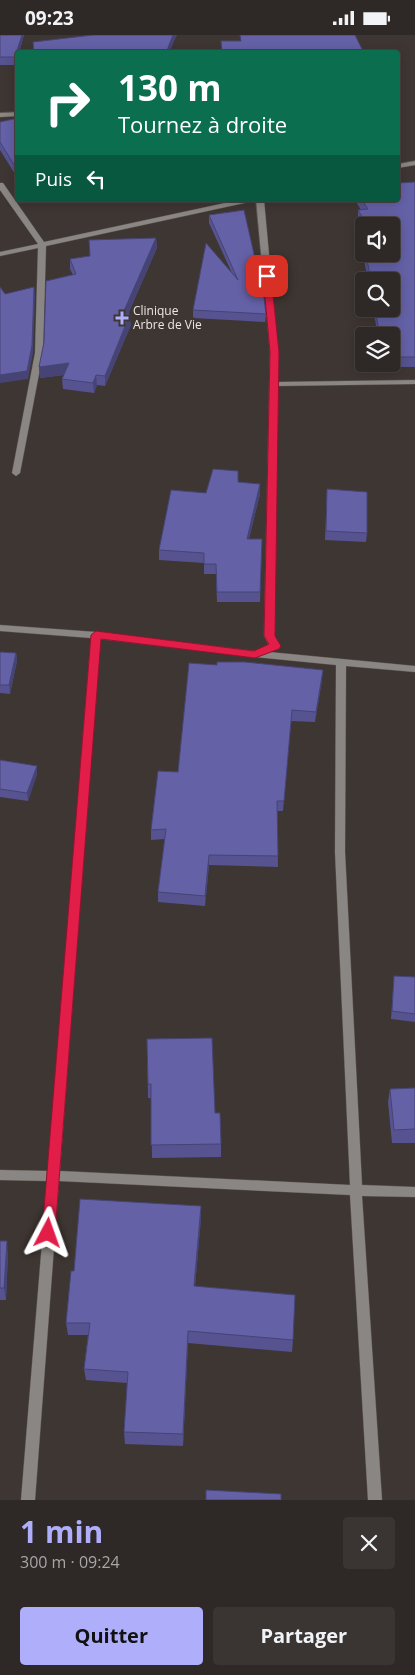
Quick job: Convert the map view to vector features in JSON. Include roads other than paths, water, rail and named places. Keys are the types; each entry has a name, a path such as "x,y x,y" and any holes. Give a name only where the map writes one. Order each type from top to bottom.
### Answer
{"street":[{"path":"0,115 15,114"},
{"path":"400,166 415,163"},
{"path":"0,185 42,244 39,353 16,473"},
{"path":"0,254 240,202"},
{"path":"255,654 275,646 269,636 274,352 260,202"},
{"path":"274,384 415,382"},
{"path":"0,628 96,635 255,654 415,669"},
{"path":"28,1500 96,635"},
{"path":"341,661 340,852 356,1191 375,1500"},
{"path":"0,1175 53,1175 356,1191 415,1192"}],"place":[{"name":"Clinique Arbre de Vie","path":"122,318"}]}
